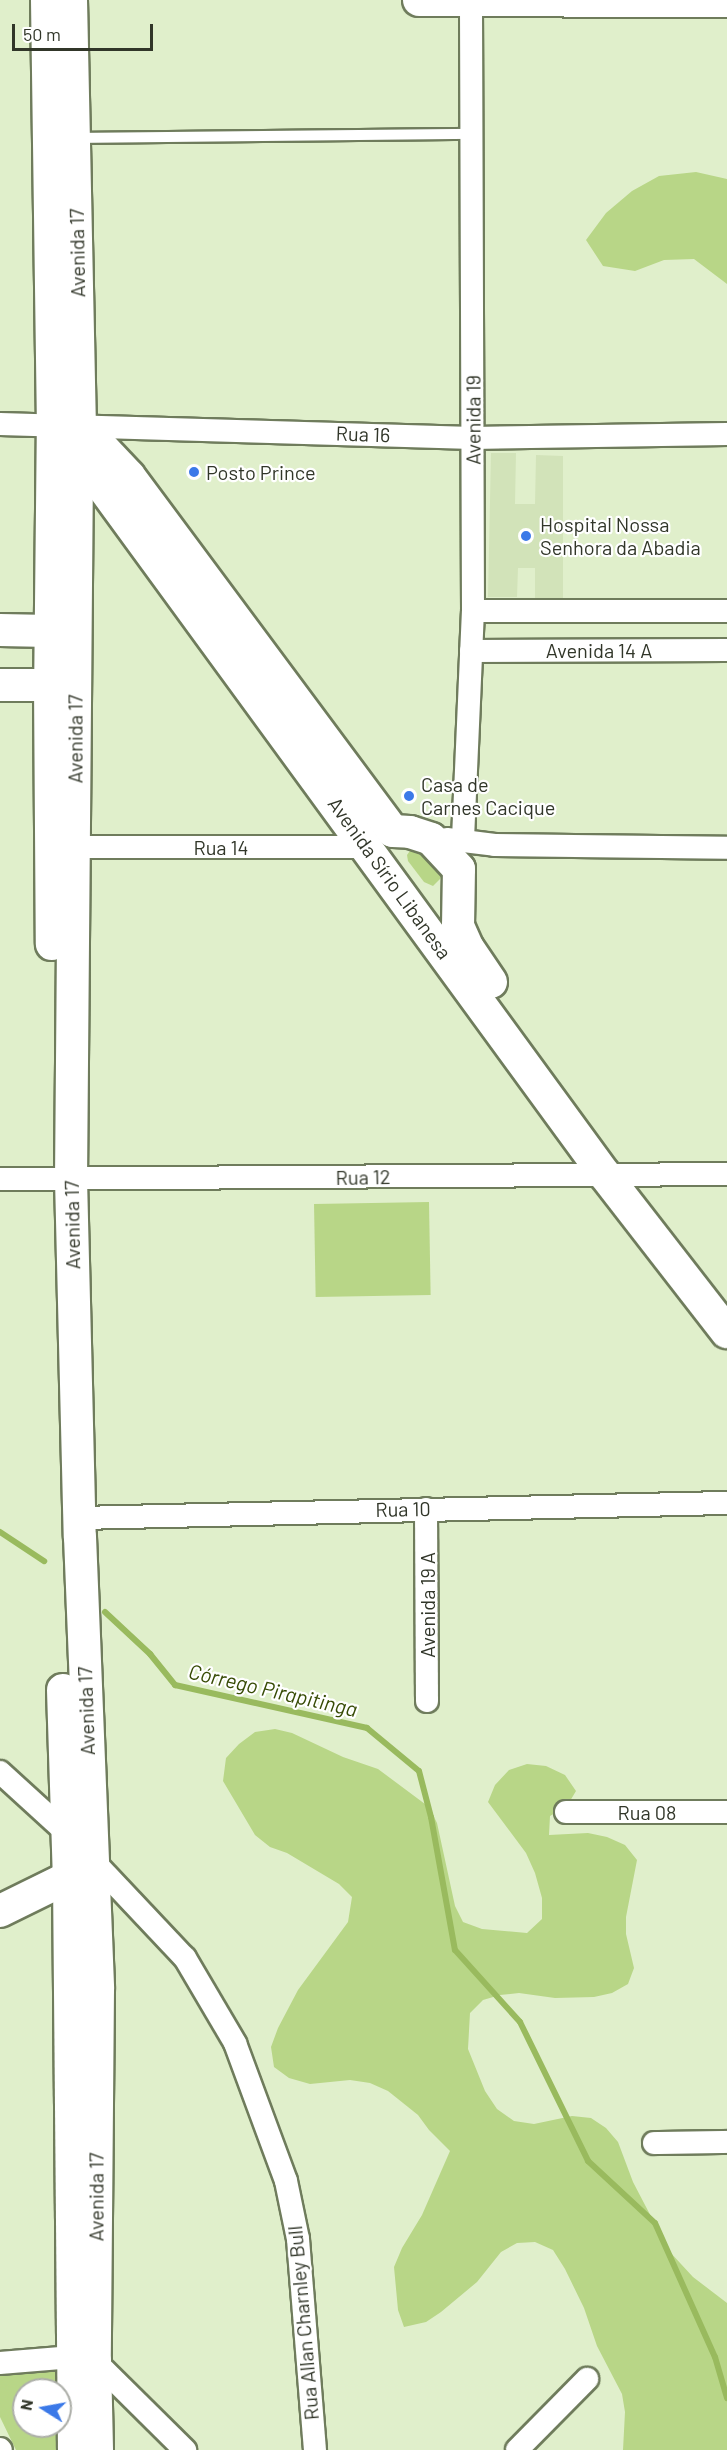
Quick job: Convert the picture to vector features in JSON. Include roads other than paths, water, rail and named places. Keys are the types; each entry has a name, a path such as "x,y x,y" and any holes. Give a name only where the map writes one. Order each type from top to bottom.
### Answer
{"main road":[{"name":"Avenida 17","path":"48,0 62,138 70,433 75,847 61,1179"},
{"name":"Avenida 17","path":"62,138 72,0"},
{"path":"419,0 727,1"},
{"name":"Avenida 17","path":"70,433 50,631 50,685 80,1869 98,1989 84,2262 84,2359 74,2450"},
{"name":"Avenida Sírio Libanesa","path":"70,433 381,839 419,918 616,1175 727,1304"},
{"path":"0,630 50,631"},
{"path":"0,685 50,685"},
{"name":"Avenida Sírio Libanesa","path":"381,839 410,832 431,839 447,854 461,854 458,926 468,948 616,1175 727,1332"},
{"path":"419,918 437,924 451,917 458,905"},
{"name":"Avenida 17","path":"71,1520 68,1834 80,1869"},
{"path":"0,1911 80,1869"},
{"name":"Avenida 17","path":"84,2359 97,2450"}],"street":[{"name":"Avenida 19","path":"461,854 473,611 471,1"},
{"name":"Rua 16","path":"0,424 70,433 473,438 727,434"},
{"path":"661,610 662,650"},
{"name":"Avenida 14 A","path":"473,611 727,611"},
{"name":"Avenida 14 A","path":"471,651 727,651"},
{"name":"Rua 14","path":"75,847 381,839"},
{"path":"461,854 495,845 727,848"},
{"path":"461,854 495,845"},
{"name":"Rua 12","path":"0,1179 727,1174"},
{"name":"Rua 10","path":"71,1520 727,1503"},
{"name":"Avenida 19 A","path":"426,1509 427,1701"},
{"path":"0,1772 68,1834"},
{"name":"Rua 08","path":"566,1812 727,1812"},
{"name":"Rua Allan Charnley Bull","path":"80,1869 185,1958 235,2043 286,2181 298,2239 315,2450"},
{"path":"654,2143 727,2142"},
{"path":"0,2363 84,2359 185,2450"},
{"path":"517,2450 587,2379"}],"lane":[{"path":"62,138 473,134"}],"waterway":[{"name":"Córrego Pirapitinga","path":"0,1532 44,1561"},
{"name":"Córrego Pirapitinga","path":"105,1612 150,1654 175,1685 367,1728 419,1771 431,1817 455,1950 520,2022 588,2161 655,2223 715,2357 727,2398"}],"place":[{"name":"Posto Prince","path":"194,472"},
{"name":"Hospital Nossa Senhora da Abadia","path":"526,536"},
{"name":"Casa de Carnes Cacique","path":"409,796"}]}
